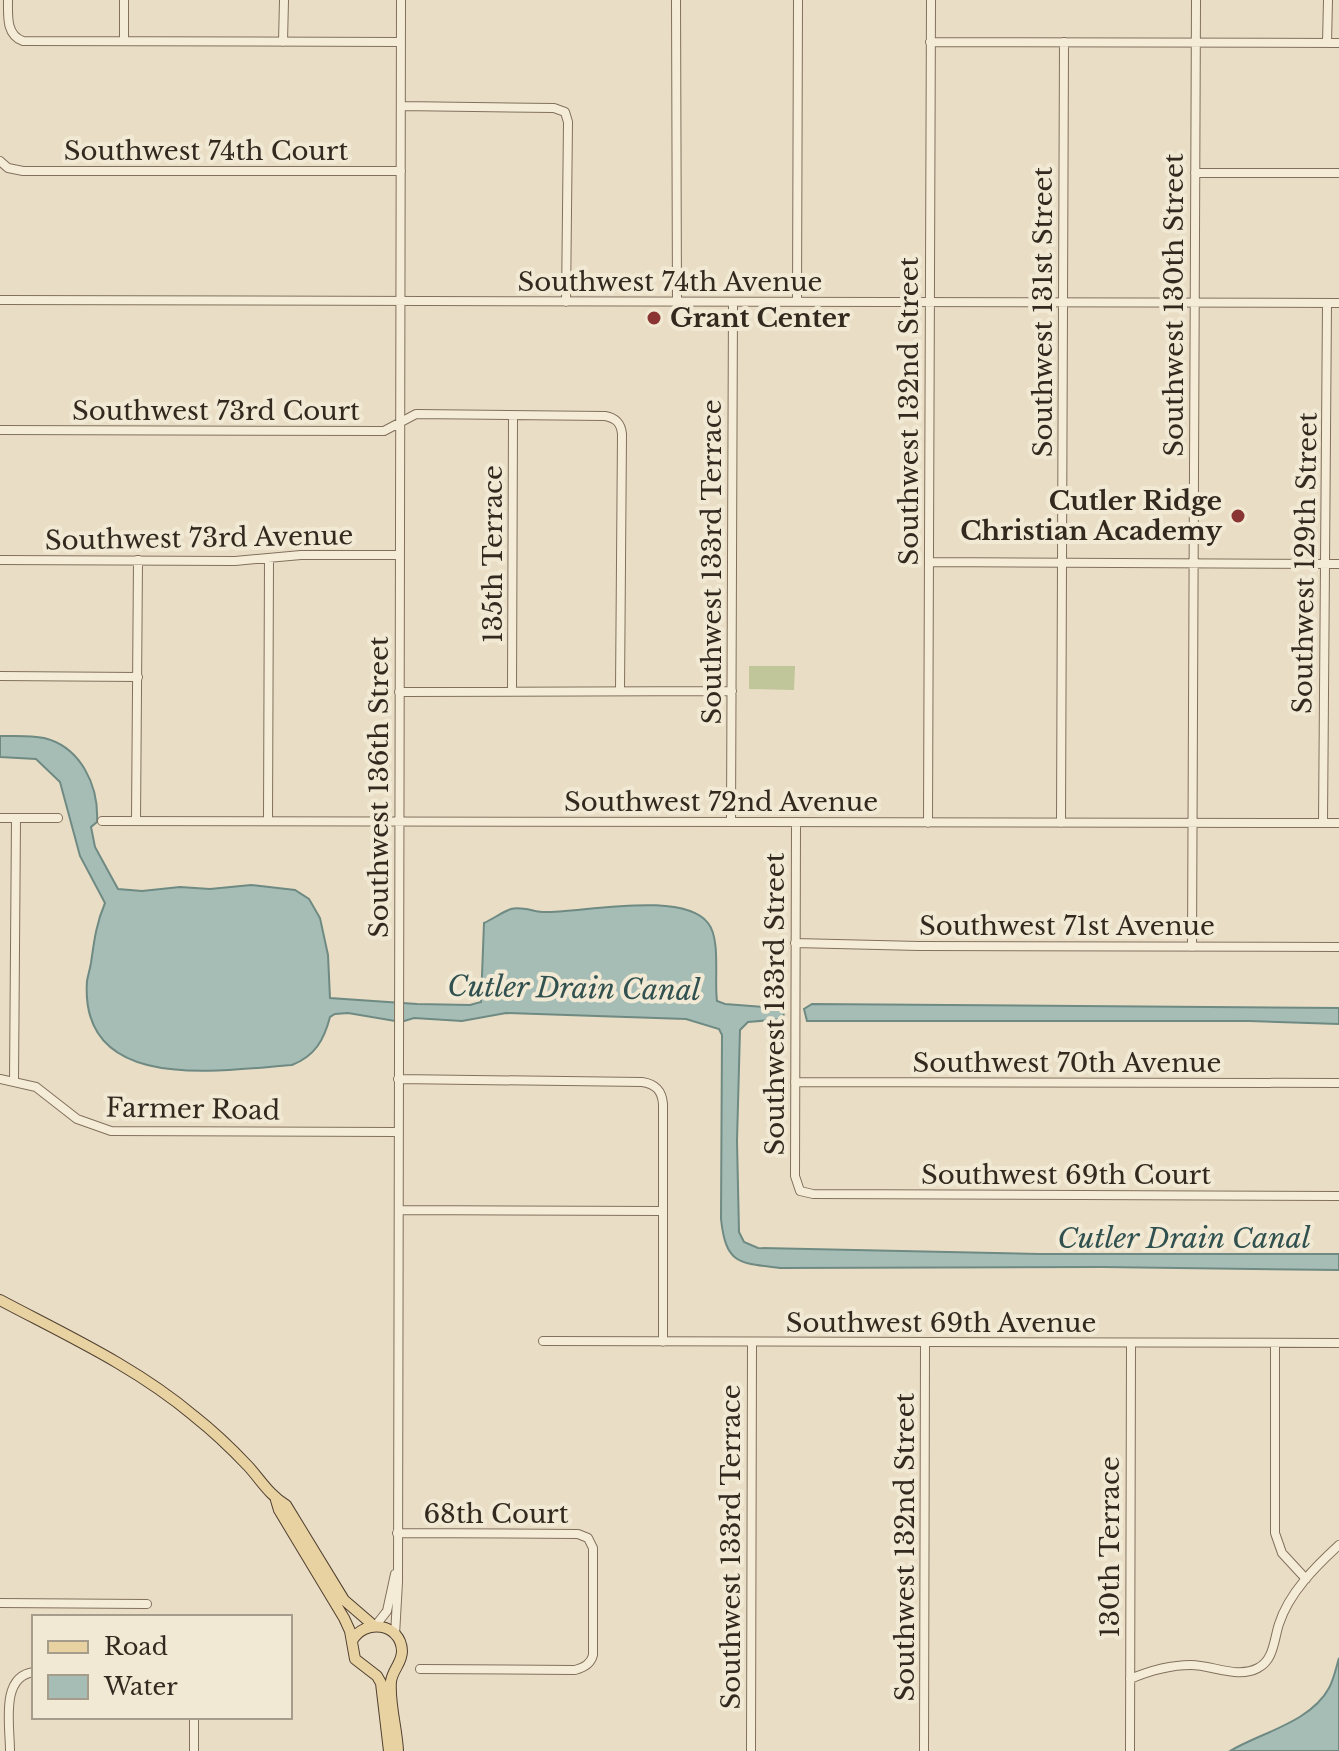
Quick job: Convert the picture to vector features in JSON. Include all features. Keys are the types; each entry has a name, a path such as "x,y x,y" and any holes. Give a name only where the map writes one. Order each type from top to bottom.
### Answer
{"main road":[{"path":"0,1300 126,1368 173,1398 225,1443 276,1500 286,1505 344,1600 374,1625 395,1635 402,1654 394,1667 391,1685 398,1751"},
{"path":"276,1500 344,1618 355,1659 377,1676 383,1690 389,1751"},
{"path":"352,1641 357,1632 374,1625"},
{"path":"369,1669 394,1667"}],"street":[{"path":"8,0 9,25 15,37 23,41 401,42"},
{"path":"124,0 124,41"},
{"path":"283,42 284,0"},
{"name":"Southwest 136th Street","path":"374,1625 387,1611 396,1574 397,1533 401,0"},
{"path":"676,0 677,301"},
{"path":"797,302 798,0"},
{"name":"Southwest 132nd Street","path":"928,823 931,0"},
{"name":"Southwest 130th Street","path":"1192,947 1196,0"},
{"path":"1327,43 1328,0"},
{"path":"930,42 1339,43"},
{"name":"Southwest 131st Street","path":"1061,823 1064,42"},
{"path":"401,106 554,108 565,112 568,122 566,302"},
{"name":"Southwest 74th Court","path":"0,161 11,169 401,171"},
{"path":"1195,173 1339,173"},
{"name":"Southwest 74th Avenue","path":"0,300 1339,303"},
{"name":"Southwest 133rd Terrace","path":"731,822 733,302"},
{"name":"Southwest 129th Street","path":"1323,823 1327,303"},
{"name":"Southwest 73rd Court","path":"0,430 384,431 416,414 605,416 618,421 622,439 620,691"},
{"name":"135th Terrace","path":"512,691 513,416"},
{"name":"Southwest 73rd Avenue","path":"0,560 400,555"},
{"path":"268,821 269,558"},
{"path":"136,820 138,560"},
{"path":"929,562 1339,564"},
{"path":"0,676 138,677"},
{"path":"399,692 732,691"},
{"path":"0,818 58,818"},
{"path":"14,1081 16,818"},
{"name":"Southwest 72nd Avenue","path":"102,821 1339,823"},
{"name":"Southwest 133rd Street","path":"796,822 796,1186"},
{"name":"Southwest 71st Avenue","path":"795,943 1339,947"},
{"name":"Farmer Road","path":"0,1079 43,1091 82,1121 111,1131 398,1132"},
{"path":"398,1079 642,1082 656,1087 663,1104 663,1342"},
{"name":"Southwest 70th Avenue","path":"795,1082 1339,1083"},
{"name":"Southwest 69th Court","path":"796,1186 800,1191 813,1194 1339,1196"},
{"path":"399,1210 663,1211"},
{"name":"Southwest 69th Avenue","path":"543,1341 1339,1343"},
{"name":"Southwest 133rd Terrace","path":"751,1751 752,1342"},
{"name":"Southwest 132nd Street","path":"924,1751 925,1343"},
{"name":"130th Terrace","path":"1130,1751 1131,1343"},
{"path":"1275,1343 1275,1533 1282,1553 1306,1579"},
{"name":"68th Court","path":"397,1533 578,1534 588,1538 591,1543 592,1659 585,1667 575,1670 420,1669"},
{"path":"1130,1679 1181,1666 1199,1665 1235,1672 1257,1669 1269,1658 1283,1613 1306,1579 1339,1545"},
{"name":"Southwest 136th Street","path":"395,1635 396,1574"},
{"path":"0,1603 147,1604"},
{"path":"10,1751 10,1690 16,1678 32,1673"},
{"path":"194,1719 194,1751"}],"green space":[{"path":"749,666 795,666 794,690 749,689"}],"water":[{"name":"Cutler Drain Canal","path":"0,736 44,738 57,743 78,759 95,795 97,822 91,827 95,847 118,889 210,889 251,885 295,890 309,899 320,918 328,955 330,998 417,1004 470,1005 481,1002 484,923 511,909 542,912 654,905 695,913 712,930 717,1001 784,1011 783,1019 748,1022 740,1030 737,1141 739,1232 744,1242 758,1248 1040,1254 1339,1254 1339,1270 780,1268 737,1259 727,1245 721,1219 722,1035 719,1029 686,1019 506,1013 462,1021 414,1018 401,1022 348,1013 330,1017 317,1046 307,1057 292,1065 194,1071 160,1068 130,1059 106,1043 91,1018 87,981 97,926 105,903 80,856 60,782 36,759 0,757"},
{"path":"812,1004 1339,1008 1339,1024 1249,1021 807,1021 804,1009"},
{"path":"1339,1658 1339,1751 1230,1751 1310,1710 1329,1688"}],"place":[{"name":"Grant Center","path":"654,318"},
{"name":"Cutler Ridge Christian Academy","path":"1238,516"}]}
